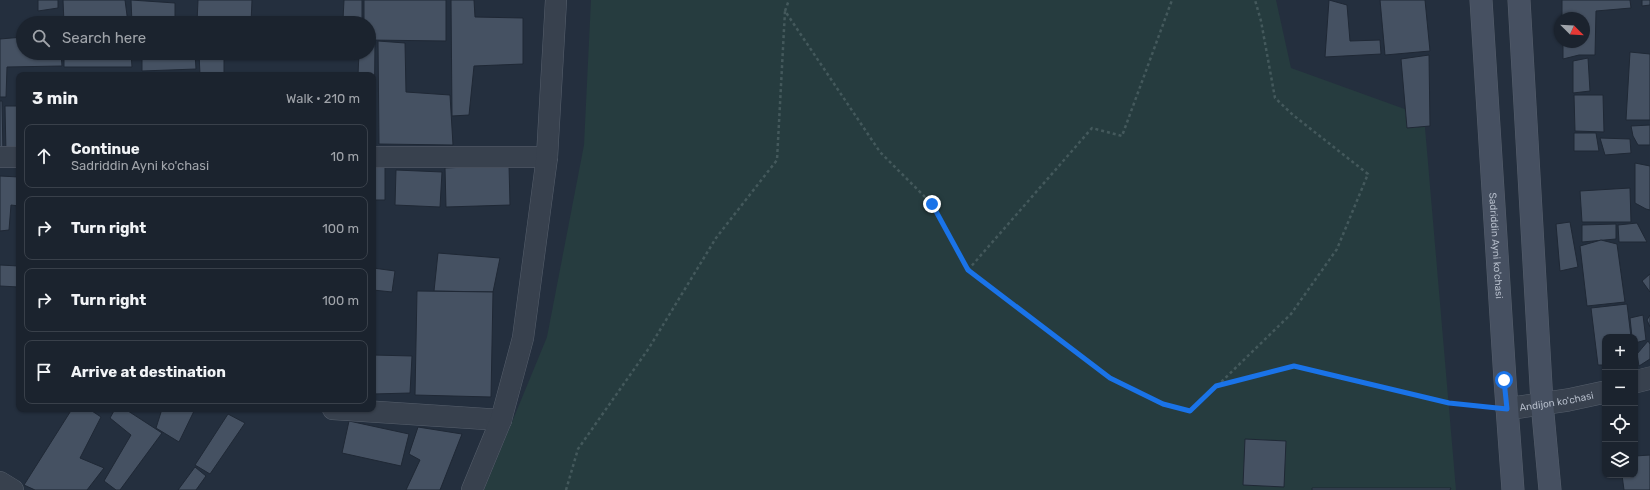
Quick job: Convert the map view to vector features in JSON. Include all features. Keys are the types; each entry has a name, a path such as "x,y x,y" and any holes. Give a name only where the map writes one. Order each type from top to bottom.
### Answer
{"main road":[{"name":"Sadriddin Ayni ko'chasi","path":"1481,0 1513,490"},
{"path":"1519,0 1542,403 1550,490"}],"street":[{"path":"472,490 501,420 523,338 547,157 556,0"},
{"path":"0,157 16,157"},
{"path":"376,157 547,157"},
{"path":"1638,381 1650,378"},
{"name":"Andijon ko'chasi","path":"1507,409 1568,400 1602,393"},
{"path":"376,412 501,420"},
{"path":"0,482 13,490"}],"path":[{"path":"566,490 578,449 649,348 716,238 778,160 785,11 789,0"},
{"path":"968,270 1092,128 1122,136 1172,0"},
{"path":"785,11 880,152 932,204 968,270 1110,378 1163,404 1190,411 1291,314 1337,249 1368,174 1292,115 1275,98 1261,21 1255,0"},
{"path":"1216,386 1294,366 1449,403 1507,409"}],"green space":[{"path":"591,0 1276,0 1291,68 1424,116 1456,490 484,490 547,337 584,145"}],"building":[{"path":"38,0 58,0 58,8 38,11"},
{"path":"63,0 125,0 127,16 64,16"},
{"path":"131,0 175,3 175,16 132,16"},
{"path":"198,0 252,0 251,16 197,16"},
{"path":"344,0 362,0 362,16 343,16"},
{"path":"364,0 446,0 446,41 376,40 376,16 364,16"},
{"path":"451,0 474,0 475,17 523,18 523,64 474,66 469,115 452,116"},
{"path":"1329,0 1347,5 1350,41 1380,40 1381,54 1325,57"},
{"path":"1380,0 1425,0 1430,51 1385,55"},
{"path":"1562,0 1630,0 1631,8 1596,11 1595,55 1579,55 1563,59 1563,48 1590,48 1590,12 1562,12"},
{"path":"1642,0 1650,0 1650,5 1642,6"},
{"path":"16,38 16,60 62,60 62,66 7,67 6,97 0,97 0,39"},
{"path":"378,41 405,43 406,92 450,95 453,145 379,144"},
{"path":"1630,52 1650,54 1650,120 1626,120"},
{"path":"1429,55 1430,126 1407,128 1401,59"},
{"path":"1588,58 1590,91 1573,93 1573,61"},
{"path":"64,60 132,60 132,67 64,67"},
{"path":"142,60 195,60 196,69 142,71"},
{"path":"199,60 224,60 224,72 200,72"},
{"path":"359,60 375,60 375,72 358,72"},
{"path":"1574,95 1603,95 1604,132 1575,131"},
{"path":"0,101 2,101 3,155 0,154"},
{"path":"5,106 16,106 16,153 6,153"},
{"path":"1650,125 1650,145 1638,145 1633,136 1631,126"},
{"path":"1574,133 1596,133 1599,151 1574,151"},
{"path":"1600,138 1630,139 1631,153 1605,155"},
{"path":"1635,163 1650,166 1650,210 1635,203"},
{"path":"509,165 510,205 446,207 445,168"},
{"path":"385,166 385,200 376,200 376,167"},
{"path":"396,170 442,172 440,207 395,205"},
{"path":"0,176 16,177 16,206 11,205 9,230 0,231"},
{"path":"1630,188 1631,222 1582,222 1580,191"},
{"path":"1570,222 1578,267 1560,271 1556,224"},
{"path":"1637,223 1647,242 1619,242 1618,225"},
{"path":"1616,224 1616,239 1582,242 1582,225"},
{"path":"1601,240 1617,244 1625,302 1587,306 1580,246"},
{"path":"438,253 500,258 493,292 434,291"},
{"path":"0,265 16,266 16,287 0,286"},
{"path":"376,268 395,271 392,292 376,290"},
{"path":"1650,274 1650,292 1642,281"},
{"path":"417,291 493,292 491,397 415,395"},
{"path":"1627,304 1631,334 1602,334 1602,365 1598,365 1591,308"},
{"path":"1643,315 1646,340 1638,342 1638,334 1632,334 1630,318"},
{"path":"1650,315 1650,327 1647,320"},
{"path":"1648,341 1650,344 1650,359 1639,366 1638,353"},
{"path":"376,355 412,356 410,393 376,394"},
{"path":"70,412 94,412 101,417 80,458 104,468 87,490 35,490 24,485"},
{"path":"113,412 130,412 162,433 120,490 116,490 104,481 131,435 110,418"},
{"path":"161,412 194,412 179,442 156,428"},
{"path":"228,414 245,423 210,474 195,465"},
{"path":"349,421 409,434 401,466 342,453"},
{"path":"418,427 462,434 440,490 406,490 420,460 409,454"},
{"path":"1245,439 1286,441 1284,487 1243,485"},
{"path":"1650,455 1650,490 1624,490 1622,478 1638,478 1638,456"},
{"path":"195,467 206,476 196,490 178,490"},
{"path":"1312,488 1451,488 1450,490 1312,490"}],"route":[{"path":"932,204 968,270 1110,378 1163,404 1190,411 1216,386 1253,378 1294,366 1449,403 1507,409 1504,380"}]}
